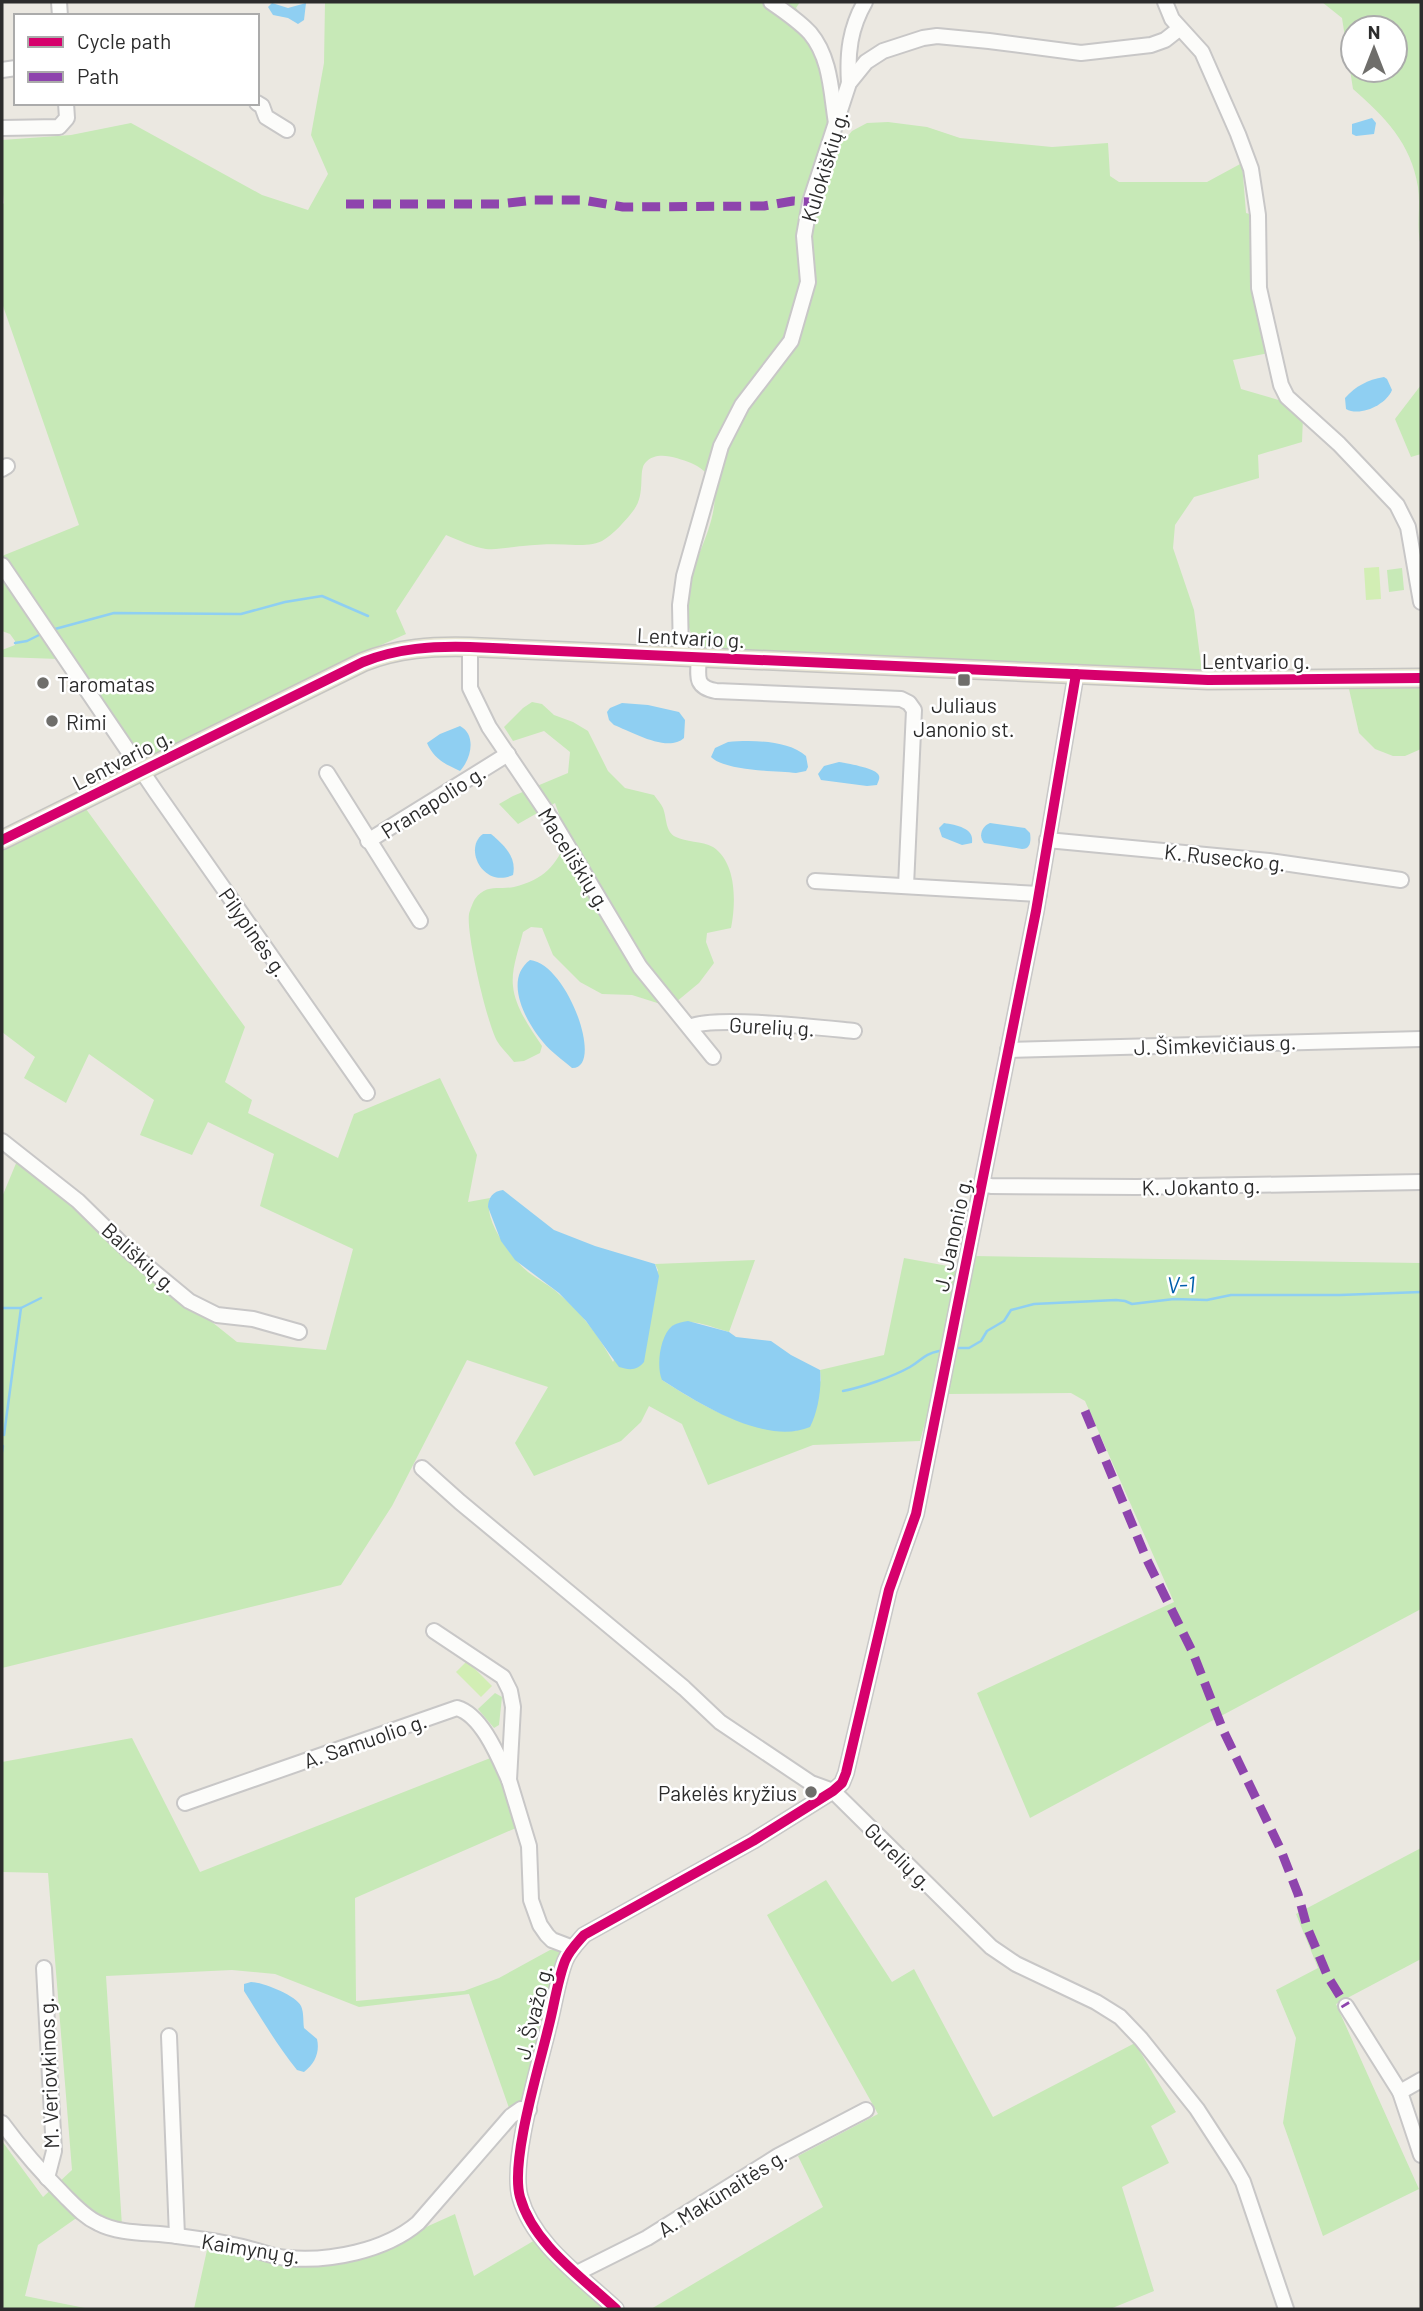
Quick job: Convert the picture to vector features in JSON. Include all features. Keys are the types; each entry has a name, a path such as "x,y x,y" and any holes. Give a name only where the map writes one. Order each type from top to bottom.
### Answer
{"main road":[{"name":"Lentvario g.","path":"2,840 382,654 424,647 1208,680 1421,678"}],"street":[{"path":"771,2 803,26 817,44 827,65 836,126"},
{"path":"849,83 849,43 864,2"},
{"path":"1165,2 1179,29 1192,39 1202,52 1251,169 1258,215 1259,288 1281,385 1287,397 1339,444 1397,505 1408,527 1421,603"},
{"name":"Kulokiškių g.","path":"906,886 914,710 909,703 901,699 709,690 699,682 690,657 680,605 684,576 721,446 742,405 791,341 808,282 804,236 810,202 849,83 866,62 883,51 937,36 1081,53 1151,45 1179,29"},
{"path":"259,105 266,117 287,130"},
{"path":"2,128 59,127 67,111"},
{"name":"Pilypinės g.","path":"2,565 156,792 367,1093"},
{"name":"Maceliškių g.","path":"470,647 469,676 474,700 489,727 554,823 640,967 713,1057"},
{"name":"J. Janonio g.","path":"833,1791 842,1783 846,1773 889,1590 916,1514 1039,894 1076,674"},
{"name":"Pranapolio g.","path":"420,921 368,841 508,754"},
{"path":"327,772 368,841"},
{"name":"K. Rusecko g.","path":"1048,840 1269,860 1401,880"},
{"path":"815,880 1039,894"},
{"name":"Gurelių g.","path":"690,1027 703,1023 754,1023 854,1031"},
{"name":"J. Šimkevičiaus g.","path":"1008,1050 1421,1039"},
{"name":"Bališkių g.","path":"2,1140 78,1201 130,1252 189,1301 217,1315 254,1319 299,1332"},
{"name":"K. Jokanto g.","path":"982,1184 1138,1187 1421,1182"},
{"name":"Gurelių g.","path":"422,1468 684,1688 720,1722 811,1783 833,1791 991,1947 1016,1964 1107,2008 1120,2018 1141,2039 1197,2109 1234,2166 1243,2182 1286,2309"},
{"path":"434,1631 503,1677 510,1691 513,1707 509,1780 529,1846 531,1900 534,1912 547,1935 552,1940 573,1948"},
{"name":"A. Samuolio g.","path":"185,1803 457,1708 464,1710 491,1740 509,1780"},
{"name":"J. Švažo g.","path":"616,2309 547,2244 530,2222 519,2196 517,2180 529,2110 566,1959 584,1935 753,1842 833,1791"},
{"name":"M. Veriovkinos g.","path":"44,1968 54,2151 47,2178"},
{"path":"1346,2006 1400,2092 1421,2152"},
{"path":"169,2036 177,2236"},
{"path":"1400,2092 1421,2080"},
{"name":"Kaimynų g.","path":"2,2123 27,2157 77,2208 98,2224 114,2229 249,2248 286,2258 329,2257 373,2247 405,2234 418,2223 511,2116 521,2109 529,2110"},
{"name":"A. Makūnaitės g.","path":"577,2273 647,2238 778,2156 866,2110"}],"green space":[{"path":"325,2 800,2 796,8 820,37 838,91 842,143 852,131 867,123 888,122 927,127 960,138 1052,147 1108,143 1110,176 1119,182 1207,182 1242,163 1246,213 1253,215 1269,353 1233,360 1241,389 1282,401 1303,417 1302,442 1258,455 1259,478 1194,497 1175,525 1173,548 1194,610 1202,672 715,652 702,646 691,633 686,600 690,577 711,522 713,487 706,473 691,463 662,456 651,458 643,466 637,504 619,527 602,541 586,545 486,549 446,535 396,611 406,634 151,757 139,754 68,654 59,659 2,657 2,650 15,645 15,641 10,634 2,631 2,556 79,525 2,303 2,140 71,135 131,123 262,195 308,210 328,174 311,135 324,63"},
{"path":"1322,2 1421,2 1421,247 1419,194 1415,171 1409,157 1386,121 1353,89 1352,84 1409,84 1409,14 1339,16"},
{"path":"1421,385 1421,454 1411,457 1395,419"},
{"path":"1379,567 1381,599 1366,600 1364,568"},
{"path":"1402,568 1404,590 1389,592 1387,570"},
{"path":"1421,688 1421,749 1405,756 1393,756 1375,749 1359,733 1349,689"},
{"path":"532,702 542,704 554,715 588,731 608,771 625,788 654,795 663,808 672,835 709,845 721,854 731,873 734,907 731,928 707,933 706,942 714,963 699,983 670,1007 632,995 602,994 580,982 553,955 542,928 531,927 523,932 514,966 514,994 520,1010 542,1046 540,1053 524,1061 514,1062 497,1041 488,1016 474,958 469,914 475,899 484,891 525,884 548,870 568,839 555,803 518,824 499,804 568,773 570,752 544,731 513,741 504,727"},
{"path":"86,809 245,1027 225,1082 252,1100 248,1113 338,1158 354,1114 440,1078 477,1155 468,1202 490,1198 490,1217 494,1227 514,1258 583,1317 613,1362 658,1270 655,1264 755,1260 729,1332 693,1322 671,1327 662,1380 725,1415 758,1426 796,1431 821,1380 820,1370 884,1355 904,1258 959,1268 933,1394 920,1441 813,1445 708,1485 682,1424 649,1406 641,1422 621,1441 534,1476 515,1443 548,1387 467,1360 392,1506 341,1585 2,1668 2,1197 17,1161 80,1208 129,1256 237,1342 326,1350 353,1249 260,1206 274,1154 208,1122 192,1155 140,1135 154,1100 89,1054 66,1103 24,1078 35,1057 2,1032 2,849"},
{"path":"973,1256 1421,1263 1421,1609 1030,1818 977,1693 1174,1602 1085,1401 1071,1393 945,1394"},
{"path":"467,1661 492,1686 481,1697 456,1672"},
{"path":"495,1693 502,1697 499,1725 494,1728 478,1709"},
{"path":"132,1738 200,1872 493,1757 516,1828 355,1898 356,2001 464,1991 499,1978 550,1950 563,1950 515,2125 469,1994 359,2007 275,1974 232,1970 106,1976 122,2226 75,2219 38,2245 25,2296 90,2309 2,2309 2,2141 43,2197 72,2170 48,1873 2,1872 2,1762"},
{"path":"1421,1848 1421,1959 1336,2004 1419,2189 1323,2236 1283,2123 1296,2038 1276,1990 1318,1968 1296,1914"},
{"path":"826,1880 892,1982 914,1969 993,2117 1135,2043 1176,2112 1151,2126 1169,2163 1122,2187 1154,2291 1110,2309 651,2309 823,2207 798,2156 878,2114 767,1915"},
{"path":"455,2214 474,2276 535,2240 610,2309 194,2309 207,2250 293,2264 395,2241"}],"water":[{"path":"272,3 288,8 306,3 304,20 298,24 288,18 273,15 268,7"},
{"path":"1372,118 1376,123 1374,134 1352,134 1352,124"},
{"path":"1384,377 1392,390 1384,400 1372,408 1358,412 1346,409 1345,398 1353,390"},
{"path":"622,703 679,712 685,720 684,738 677,742 660,742 614,725 607,712"},
{"path":"460,726 469,735 470,747 467,760 460,771 437,757 427,743"},
{"path":"758,741 789,747 806,756 808,767 806,771 796,773 751,770 727,765 711,757 715,748 728,742"},
{"path":"839,762 875,772 879,777 877,785 821,780 818,774 824,766"},
{"path":"944,823 968,831 972,843 962,845 942,837 939,828"},
{"path":"990,823 1025,828 1030,833 1029,846 1022,849 984,843 982,832"},
{"path":"483,834 491,834 508,852 513,863 513,875 502,878 493,876 479,865 475,848 477,840"},
{"path":"530,960 544,966 557,979 578,1016 585,1052 581,1064 572,1068 543,1042 524,1013 518,978 522,968"},
{"path":"503,1190 554,1230 655,1264 659,1276 644,1362 639,1367 619,1367 586,1321 559,1293 515,1260 501,1241 488,1207 492,1196"},
{"path":"688,1321 729,1332 736,1337 771,1341 820,1370 819,1399 810,1427 773,1431 753,1427 713,1410 662,1380 659,1359 665,1337 672,1326"},
{"path":"251,1982 278,1990 301,2006 304,2028 317,2039 318,2044 316,2057 304,2072 297,2070 290,2061 244,1991 244,1984"}],"waterway":[{"path":"55,629 114,613 241,614 285,602 322,596 368,616"},
{"path":"15,643 39,635"},
{"name":"V-1","path":"957,1348 969,1348 981,1341 987,1331 1004,1321 1011,1310 1034,1304 1116,1300 1132,1304 1174,1299 1207,1300 1231,1295 1421,1292"},
{"path":"2,1308 21,1308 41,1298"},
{"path":"4,1435 21,1308"},
{"name":"V-1","path":"843,1391 895,1374 939,1351"},
{"path":"2,1452 3,1446"}],"marked path":[{"path":"346,204 499,204 534,200 583,200 623,207 764,206 793,201 810,202"},
{"path":"1085,1411 1147,1560 1193,1653 1223,1730 1280,1848 1298,1894 1307,1927 1328,1977 1346,2006"}],"cycle path":[{"path":"2,840 363,662 416,649 470,647 1208,680 1421,678"},
{"path":"616,2309 547,2245 526,2214 520,2197 518,2181 522,2138 560,1977 565,1961 584,1935 753,1841 833,1791 842,1783 846,1773 889,1590 916,1514 1036,911 1076,674"}],"place":[{"name":"Juliaus Janonio st.","path":"964,680"},
{"name":"Taromatas","path":"43,683"},
{"name":"Rimi","path":"52,721"},
{"name":"Pakelės kryžius","path":"811,1792"}]}
